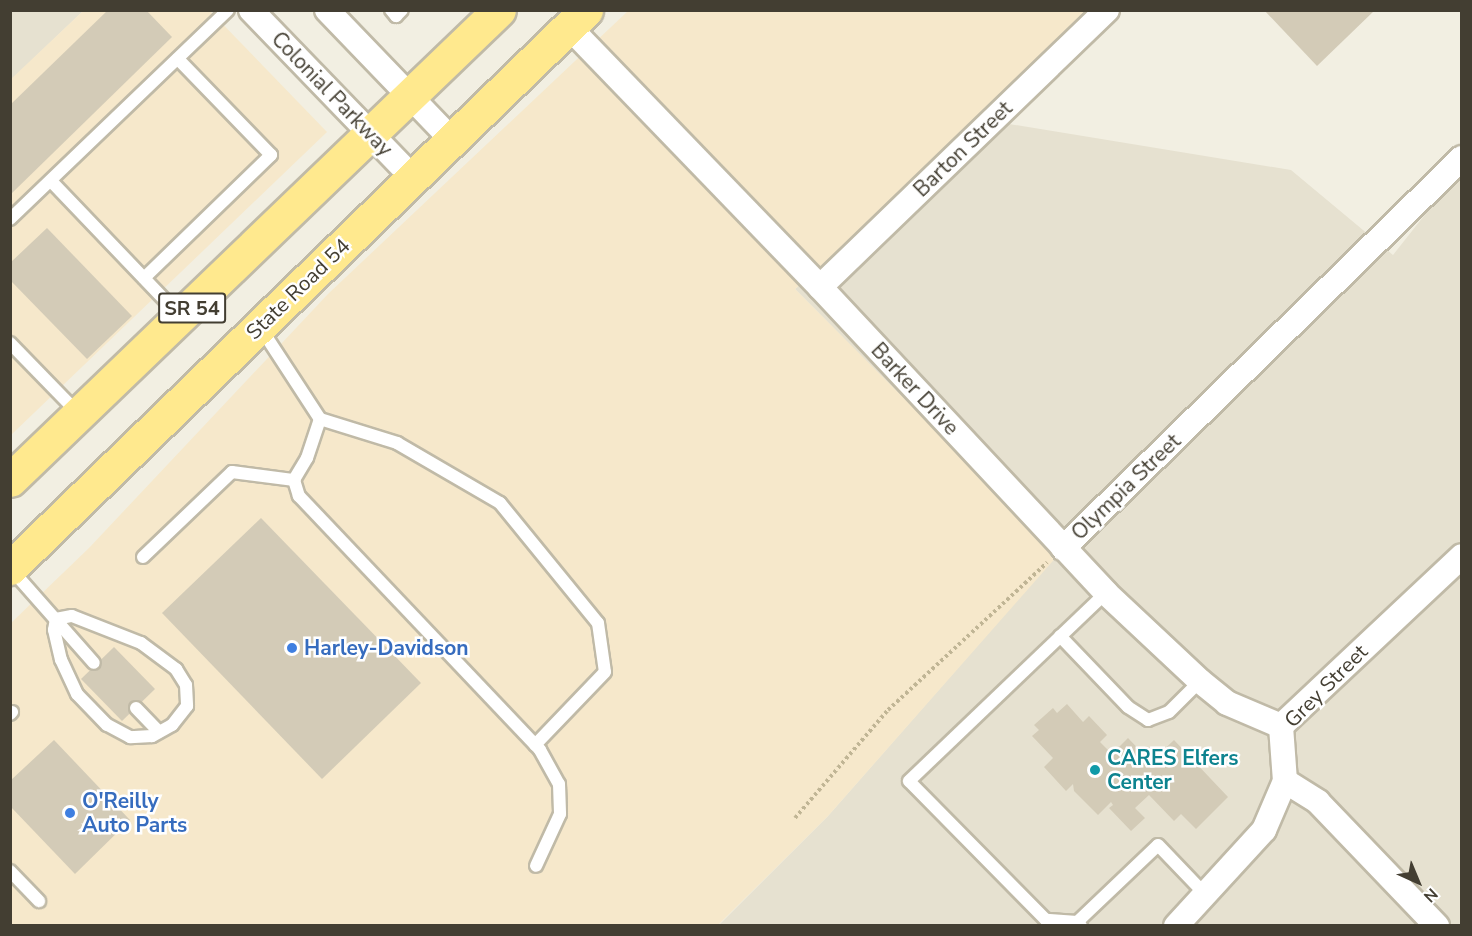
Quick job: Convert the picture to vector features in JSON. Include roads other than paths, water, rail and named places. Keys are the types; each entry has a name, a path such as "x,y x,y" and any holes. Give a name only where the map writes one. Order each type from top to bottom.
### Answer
{"main road":[{"name":"SR 54","path":"10,480 182,318 499,10"},
{"name":"State Road 54","path":"10,568 578,19"}],"street":[{"name":"Colonial Parkway","path":"251,10 413,178"},
{"path":"327,10 452,140"},
{"name":"Barton Street","path":"820,287 1107,10"},
{"name":"Barker Drive","path":"578,19 820,287 1106,593 1200,681 1227,703 1281,726"},
{"name":"Olympia Street","path":"1063,548 1461,158"},
{"name":"Grey Street","path":"1176,926 1264,830 1285,781 1281,726 1461,556"},
{"path":"1285,781 1318,802 1437,926"}],"lane":[{"path":"10,219 228,10"},
{"path":"390,10 396,16 402,10"},
{"path":"144,278 271,155 178,59"},
{"path":"51,181 182,318"},
{"path":"260,326 320,419 397,443 500,503 598,623 605,672 535,745"},
{"path":"10,343 80,415"},
{"path":"320,419 307,458 294,480 298,496 535,745 559,784 560,814 536,866"},
{"path":"143,556 232,472 294,480"},
{"path":"10,568 94,663"},
{"path":"1106,593 909,781 1046,920 1077,924 1158,845 1206,895"},
{"path":"72,616 141,643 176,669 186,685 187,706 172,725 152,736 130,737 107,725 77,694 61,660 54,630 56,620 72,616"},
{"path":"1060,636 1128,707 1148,720 1169,712 1200,681"},
{"path":"136,708 159,732"},
{"path":"10,871 39,901"}],"place":[{"name":"Harley-Davidson","path":"292,648"},
{"name":"CARES Elfers Center","path":"1095,770"},
{"name":"O'Reilly Auto Parts","path":"70,813"}]}
